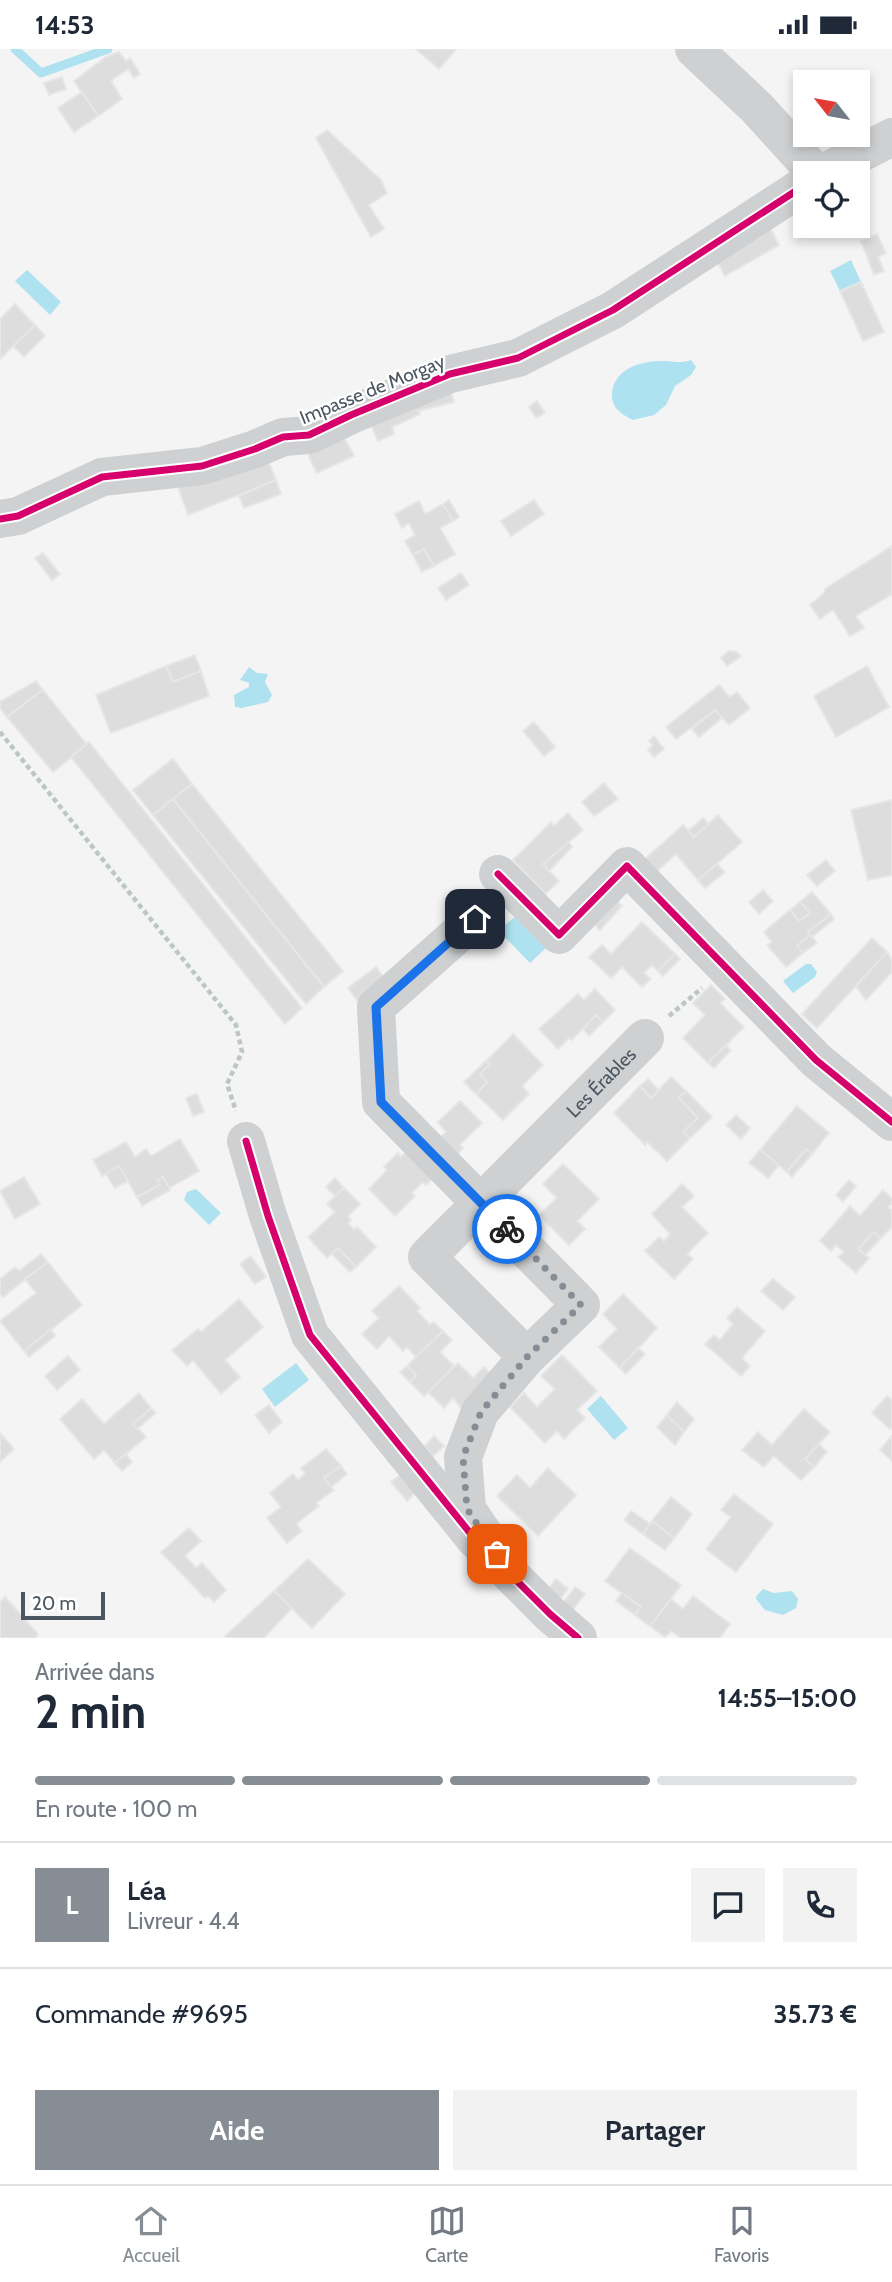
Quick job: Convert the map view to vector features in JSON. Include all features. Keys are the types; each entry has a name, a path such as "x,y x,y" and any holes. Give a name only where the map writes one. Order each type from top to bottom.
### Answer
{"street":[{"path":"694,49 757,108 805,161"},
{"path":"847,161 892,137"},
{"name":"Impasse de Morgay","path":"0,519 18,516 102,477 202,466 255,449 283,436 309,435 450,374 518,358 613,310 793,193"},
{"path":"498,874 559,935 626,866 816,1060 892,1122"},
{"path":"475,919 376,1007 381,1102 581,1305 527,1357 481,1412 463,1457 467,1509 512,1576"},
{"name":"Les Érables","path":"527,1357 427,1257 645,1038"},
{"path":"246,1141 268,1216 310,1335 475,1539 578,1638"}],"path":[{"path":"0,732 236,1025 242,1052 227,1084 246,1141"}],"water":[{"path":"851,260 861,282 840,291 830,271"},
{"path":"27,270 61,302 50,315 15,281"},
{"path":"691,360 696,367 691,375 675,386 666,405 654,415 633,420 615,406 612,398 614,384 624,371 647,362"},
{"path":"249,667 257,673 268,674 265,682 272,695 268,702 235,707 234,695 249,687 249,683 240,680"},
{"path":"516,916 546,948 530,963 492,924 498,919 505,925"},
{"path":"806,964 811,964 817,972 815,977 793,993 783,981"},
{"path":"196,1189 221,1213 209,1225 184,1200 187,1192"},
{"path":"296,1363 309,1380 275,1407 262,1389"},
{"path":"601,1396 628,1428 614,1440 587,1409"},
{"path":"763,1589 774,1593 792,1591 798,1599 796,1608 783,1615 765,1610 756,1599"}],"building":[{"path":"416,49 456,49 439,69"},
{"path":"119,52 126,61 130,58 140,74 134,78 128,69 111,81 122,99 98,116 74,81 106,57"},
{"path":"62,77 66,89 49,95 44,83"},
{"path":"82,92 98,116 74,132 58,108"},
{"path":"327,130 381,180 387,193 369,205 384,229 371,237 316,138"},
{"path":"765,218 779,245 725,276 712,253"},
{"path":"877,234 886,253 878,257 884,271 874,275 861,241"},
{"path":"861,282 884,332 863,341 840,291"},
{"path":"15,304 35,325 0,359 0,319"},
{"path":"35,325 45,336 24,357 13,346"},
{"path":"449,384 454,402 418,411 420,414 392,427 394,434 378,441 368,418"},
{"path":"537,401 545,413 536,418 529,407"},
{"path":"341,432 354,456 317,473 309,451"},
{"path":"264,451 276,480 188,515 174,476"},
{"path":"276,480 281,494 244,508 239,496"},
{"path":"449,500 459,517 453,521 443,504"},
{"path":"534,500 544,514 511,536 501,521"},
{"path":"419,501 425,514 443,504 453,521 440,528 455,554 434,566 424,549 413,555 405,541 415,535 409,523 402,528 395,514"},
{"path":"892,546 892,594 856,616 864,628 850,636 833,610 820,619 810,605 825,589"},
{"path":"424,549 434,566 422,572 413,555"},
{"path":"43,553 60,574 52,580 35,558"},
{"path":"461,573 469,585 446,600 438,588"},
{"path":"729,651 737,652 741,656 727,666 721,658"},
{"path":"195,655 201,671 173,682 166,666"},
{"path":"166,666 173,682 201,671 209,696 111,733 96,695"},
{"path":"867,666 889,707 836,737 814,696"},
{"path":"36,681 43,690 7,717 0,708 0,702"},
{"path":"719,685 730,697 737,692 750,708 729,725 715,710 676,739 666,727"},
{"path":"43,690 87,745 53,772 7,717"},
{"path":"715,710 722,718 699,737 692,729"},
{"path":"534,722 555,747 544,756 523,731"},
{"path":"654,736 664,749 654,757 648,750 653,745 649,741"},
{"path":"89,742 302,1008 285,1024 71,757"},
{"path":"173,759 192,784 153,815 133,790"},
{"path":"604,783 618,799 594,816 582,802"},
{"path":"192,784 343,971 324,987 173,799"},
{"path":"173,799 324,987 306,1004 153,815"},
{"path":"892,800 892,875 868,880 851,810"},
{"path":"568,813 583,830 543,864 559,881 545,894 513,860 551,822 554,826"},
{"path":"718,815 742,842 698,880 676,854 656,872 645,859 683,825 694,837"},
{"path":"703,818 709,824 694,837 688,831"},
{"path":"569,842 572,847 549,871 543,864"},
{"path":"826,860 835,871 817,886 807,875"},
{"path":"717,864 725,872 705,888 698,880"},
{"path":"488,887 499,899 483,914 472,902"},
{"path":"763,890 773,901 759,914 749,902"},
{"path":"812,892 831,914 808,932 810,935 797,946 803,953 786,967 767,945 772,942 764,932 790,910 799,921 810,913 800,902"},
{"path":"617,901 622,906 600,930 595,925"},
{"path":"800,902 810,913 799,921 790,910"},
{"path":"831,914 834,919 812,937 808,932"},
{"path":"642,922 675,954 658,971 652,965 644,973 651,979 642,987 622,967 611,978 589,957 602,945 611,954"},
{"path":"810,935 817,943 803,953 797,946"},
{"path":"872,938 887,952 817,1028 802,1014"},
{"path":"887,952 892,960 892,972 866,1000 856,986"},
{"path":"675,954 680,959 663,976 658,971"},
{"path":"376,967 389,985 361,1006 348,988"},
{"path":"711,985 725,999 720,1003 744,1027 708,1063 683,1038 705,1015 693,1003"},
{"path":"595,989 615,1010 603,1022 596,1015 572,1040 569,1038 558,1049 539,1029 578,994 584,1000"},
{"path":"596,1015 603,1022 589,1036 583,1029"},
{"path":"513,1034 543,1065 522,1086 529,1094 503,1120 476,1094 487,1082 480,1074 490,1064 486,1061"},
{"path":"726,1045 731,1050 714,1068 708,1063"},
{"path":"486,1061 490,1064 480,1074 487,1082 476,1094 464,1082"},
{"path":"671,1077 686,1091 679,1098 698,1118 683,1132 690,1138 667,1161 647,1142 645,1145 614,1113 640,1086 651,1098"},
{"path":"648,1079 659,1090 651,1098 640,1086"},
{"path":"686,1091 712,1117 690,1138 683,1132 698,1118 679,1098"},
{"path":"197,1094 204,1112 193,1116 186,1098"},
{"path":"460,1101 482,1123 460,1145 463,1148 450,1162 433,1145 446,1132 438,1122"},
{"path":"797,1106 829,1133 812,1154 806,1149 787,1172 760,1150"},
{"path":"736,1115 750,1128 741,1139 726,1125"},
{"path":"180,1139 199,1171 169,1188 163,1177 157,1180 160,1185 137,1197 119,1166 102,1176 93,1160 126,1142 135,1157 146,1149 151,1156"},
{"path":"411,1148 437,1174 426,1185 423,1182 412,1193 415,1196 395,1216 369,1189 387,1170 384,1167 398,1153 401,1157"},
{"path":"806,1149 812,1154 792,1177 787,1172"},
{"path":"760,1150 779,1165 768,1178 749,1163"},
{"path":"563,1164 599,1199 577,1221 585,1229 569,1245 539,1215 557,1198 543,1184"},
{"path":"119,1166 128,1181 115,1188 106,1174"},
{"path":"24,1177 40,1204 15,1219 0,1191"},
{"path":"163,1177 170,1190 142,1206 137,1197 160,1185 157,1180"},
{"path":"335,1178 344,1188 335,1196 326,1187"},
{"path":"849,1180 856,1186 843,1202 836,1195"},
{"path":"682,1184 694,1196 682,1207 708,1233 687,1254 693,1259 674,1279 645,1251 659,1237 664,1241 670,1234 652,1214"},
{"path":"344,1188 360,1204 348,1216 351,1220 348,1223 354,1230 357,1227 376,1247 356,1267 338,1248 327,1258 308,1237 335,1212 327,1204"},
{"path":"883,1190 892,1199 888,1207 892,1211 892,1227 881,1238 874,1232 858,1249 869,1258 856,1273 838,1257 844,1252 836,1245 831,1251 820,1241 850,1206 860,1216"},
{"path":"874,1232 881,1238 865,1255 858,1249"},
{"path":"338,1248 356,1267 350,1272 332,1254"},
{"path":"41,1254 48,1262 3,1297 0,1294 0,1279 15,1267 19,1271"},
{"path":"251,1256 266,1277 255,1284 240,1264"},
{"path":"48,1262 82,1305 24,1351 0,1321 36,1293 25,1279"},
{"path":"773,1279 795,1297 783,1310 761,1291"},
{"path":"399,1286 420,1308 417,1311 430,1325 434,1322 443,1331 416,1357 407,1347 403,1351 389,1336 377,1349 362,1334 379,1318 372,1311"},
{"path":"623,1294 657,1328 620,1368 599,1347 617,1329 603,1314"},
{"path":"239,1299 263,1327 225,1360 240,1377 221,1394 193,1360 187,1366 172,1350 198,1329 201,1332"},
{"path":"737,1307 765,1331 742,1358 750,1366 741,1376 705,1344 714,1335 720,1340 733,1324 727,1318"},
{"path":"51,1329 55,1336 29,1357 24,1351"},
{"path":"443,1331 452,1340 440,1352 454,1366 424,1396 410,1382 416,1375 407,1366"},
{"path":"638,1348 645,1354 626,1374 620,1368"},
{"path":"562,1355 597,1391 577,1410 585,1418 564,1439 557,1431 545,1443 510,1407 524,1393 537,1407 555,1389 541,1376"},
{"path":"68,1356 80,1370 57,1390 45,1376"},
{"path":"458,1363 473,1378 484,1367 494,1377 462,1409 453,1398 444,1408 428,1392"},
{"path":"407,1366 416,1375 410,1382 400,1372"},
{"path":"139,1393 151,1408 133,1424 146,1437 115,1463 104,1450 94,1459 60,1419 82,1399 104,1424"},
{"path":"887,1396 892,1400 890,1429 872,1413"},
{"path":"677,1402 694,1419 684,1432 667,1415"},
{"path":"269,1405 282,1422 269,1433 255,1415"},
{"path":"151,1408 156,1413 137,1429 133,1424"},
{"path":"804,1409 830,1432 805,1459 814,1467 801,1480 774,1456 764,1467 742,1450 758,1432 772,1445"},
{"path":"667,1415 684,1432 675,1445 657,1427"},
{"path":"0,1433 14,1449 0,1462"},
{"path":"434,1436 444,1446 433,1456 424,1447"},
{"path":"892,1436 892,1461 880,1450"},
{"path":"819,1444 827,1452 814,1467 805,1459"},
{"path":"326,1449 341,1466 324,1478 334,1490 316,1503 319,1506 296,1524 302,1531 287,1543 267,1518 281,1507 270,1493 293,1474 298,1480 305,1474 301,1468"},
{"path":"126,1454 132,1462 122,1471 115,1463"},
{"path":"341,1466 347,1474 331,1487 324,1478"},
{"path":"548,1468 576,1495 538,1536 497,1496 517,1475 530,1488"},
{"path":"401,1474 421,1487 407,1501 391,1482"},
{"path":"734,1494 773,1524 736,1572 706,1549 731,1517 721,1510"},
{"path":"671,1497 692,1514 674,1538 652,1521"},
{"path":"631,1511 650,1524 643,1534 624,1520"},
{"path":"652,1521 674,1538 665,1550 643,1534"},
{"path":"189,1528 201,1541 185,1556 196,1568 202,1563 226,1590 214,1602 208,1596 205,1598 161,1552"},
{"path":"630,1548 681,1585 650,1626 635,1615 641,1607 605,1581"},
{"path":"308,1559 345,1594 312,1628 274,1591"},
{"path":"556,1579 568,1589 559,1600 547,1591"},
{"path":"575,1587 585,1594 572,1611 563,1603"},
{"path":"274,1591 292,1608 264,1638 225,1636"},
{"path":"622,1593 641,1607 635,1615 616,1601"},
{"path":"693,1596 730,1624 720,1638 681,1638 671,1631 665,1637 650,1626 671,1599 683,1609"},
{"path":"5,1597 38,1634 35,1638 0,1638 0,1602"}],"waterway":[{"path":"15,49 41,73 108,49"}],"cycle path":[{"path":"0,519 18,516 102,477 202,466 283,437 309,435 450,374 518,358 613,310 793,193"},
{"path":"498,874 559,935 627,866 816,1060 892,1122"},
{"path":"246,1141 268,1216 310,1335 475,1539 578,1638"}],"way so far":[{"path":"497,1554 467,1509 463,1457 481,1412 527,1357 581,1305 507,1229"}],"route":[{"path":"475,919 376,1007 381,1102 507,1229"}]}
